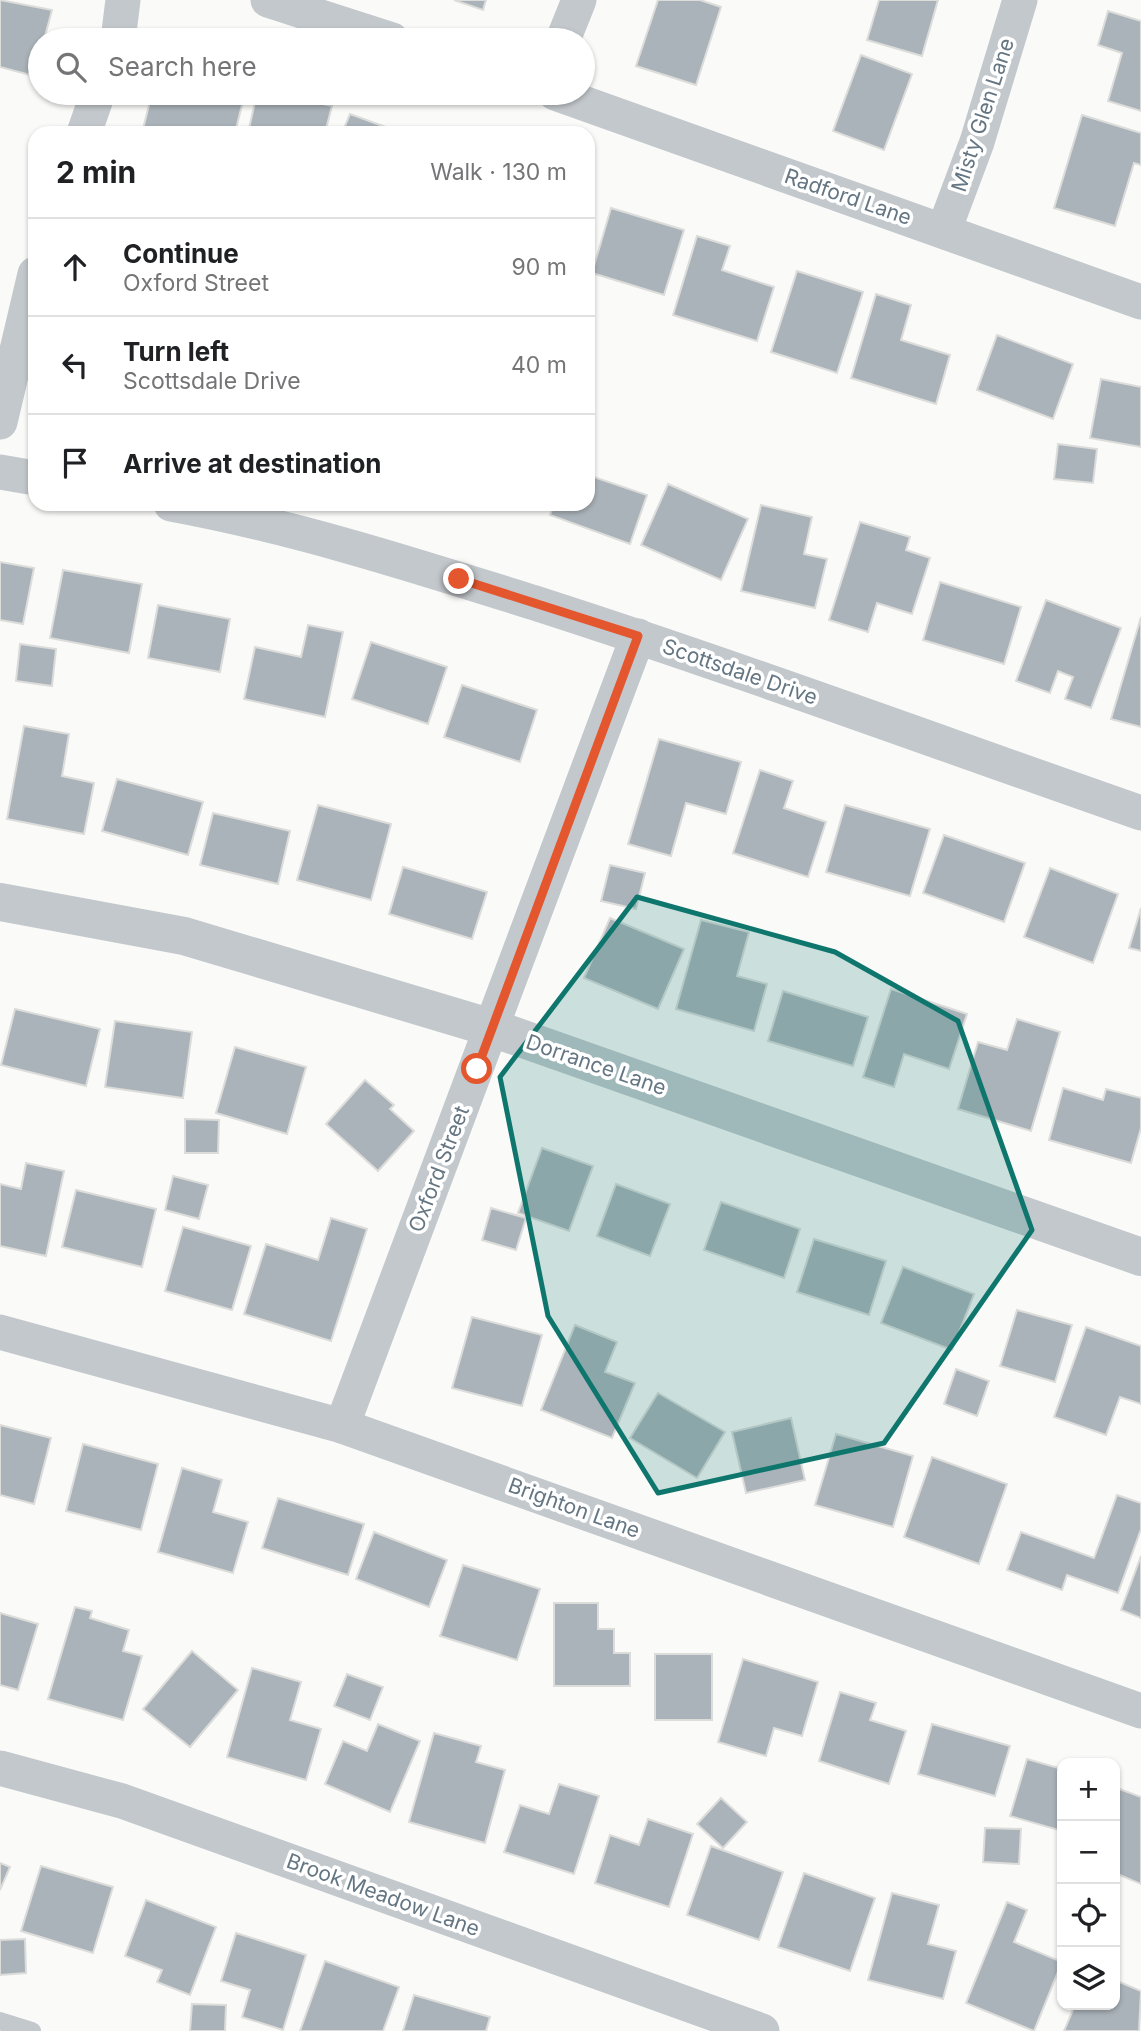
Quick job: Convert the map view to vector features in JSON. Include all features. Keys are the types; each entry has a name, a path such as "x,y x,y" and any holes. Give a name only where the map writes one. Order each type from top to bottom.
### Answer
{"street":[{"path":"120,28 123,0"},
{"path":"268,0 355,28"},
{"path":"568,28 579,0"},
{"name":"Misty Glen Lane","path":"944,230 977,142 1020,0"},
{"path":"86,126 94,105"},
{"name":"Radford Lane","path":"587,105 1141,302"},
{"path":"0,422 28,304"},
{"path":"0,472 28,477"},
{"name":"Scottsdale Drive","path":"206,511 261,522 459,579 638,636 1141,813"},
{"name":"Oxford Street","path":"342,1426 638,636"},
{"name":"Dorrance Lane","path":"0,902 184,936 492,1028 1141,1257"},
{"name":"Brighton Lane","path":"0,1332 342,1426 1141,1711"},
{"name":"Brook Meadow Lane","path":"0,1768 122,1801 762,2031"}],"lane":[{"path":"0,2021 32,2031"}],"highlighted area":[{"path":"637,897 835,952 958,1021 1032,1230 884,1443 658,1493 548,1316 500,1077"}],"building":[{"path":"0,0 52,10 47,28 28,28 28,74 0,67"},
{"path":"454,0 486,0 483,10"},
{"path":"658,0 700,0 721,7 696,85 636,66"},
{"path":"879,0 938,0 922,56 867,40"},
{"path":"1108,11 1141,21 1141,111 1108,101 1122,53 1098,45"},
{"path":"861,55 912,74 884,150 833,131"},
{"path":"149,105 242,105 237,126 144,126"},
{"path":"254,105 332,106 327,126 250,126"},
{"path":"350,114 383,126 345,126"},
{"path":"1082,115 1141,133 1141,165 1134,163 1115,226 1054,208"},
{"path":"611,208 684,230 664,295 595,274 595,263"},
{"path":"697,236 730,246 722,270 774,287 757,341 673,315"},
{"path":"797,271 863,292 837,373 771,352"},
{"path":"876,294 911,305 901,340 950,355 936,404 851,378"},
{"path":"997,335 1073,364 1053,419 977,390"},
{"path":"1101,379 1141,387 1141,447 1090,438"},
{"path":"1058,444 1097,449 1093,483 1054,479"},
{"path":"595,477 647,495 630,544 550,515 551,511 595,511"},
{"path":"668,484 748,519 721,580 641,545"},
{"path":"761,505 812,517 804,554 827,559 815,608 741,591"},
{"path":"860,522 910,537 906,550 930,558 912,614 877,603 868,632 829,620"},
{"path":"0,562 34,568 23,624 0,620"},
{"path":"63,570 142,584 129,653 50,638"},
{"path":"940,582 1021,607 1004,664 923,640"},
{"path":"1046,600 1121,628 1091,708 1065,699 1073,677 1058,671 1050,693 1016,681"},
{"path":"158,605 230,619 220,672 148,658"},
{"path":"1141,617 1141,727 1111,719"},
{"path":"308,625 343,632 325,717 244,699 255,647 301,657"},
{"path":"371,642 447,667 428,724 352,699"},
{"path":"20,644 56,649 52,686 16,681"},
{"path":"462,685 537,710 520,762 444,737"},
{"path":"24,726 69,734 62,776 94,783 84,834 7,819"},
{"path":"659,739 741,762 726,814 686,803 671,856 628,844"},
{"path":"760,770 793,781 784,808 826,822 808,877 733,853"},
{"path":"117,779 203,802 188,855 102,831"},
{"path":"318,805 391,824 371,900 297,880"},
{"path":"845,805 930,829 910,896 826,872"},
{"path":"213,813 290,831 278,884 200,865"},
{"path":"944,835 1025,863 1004,922 923,893"},
{"path":"610,865 645,873 636,909 601,901"},
{"path":"403,867 487,892 472,939 389,914"},
{"path":"1050,868 1118,894 1093,963 1024,937"},
{"path":"1141,908 1141,951 1129,948"},
{"path":"610,918 684,949 658,1009 584,978"},
{"path":"701,920 749,932 737,976 767,984 754,1031 676,1009"},
{"path":"891,989 967,1014 949,1069 904,1054 894,1087 863,1077"},
{"path":"783,991 868,1017 853,1066 768,1041"},
{"path":"15,1009 100,1029 86,1086 1,1065"},
{"path":"1017,1019 1060,1032 1031,1131 958,1109 978,1042 1007,1050"},
{"path":"115,1021 192,1032 183,1098 105,1087"},
{"path":"235,1047 306,1067 287,1134 216,1113"},
{"path":"365,1080 394,1105 390,1109 414,1131 378,1171 326,1124"},
{"path":"1063,1088 1103,1100 1106,1089 1141,1098 1141,1128 1131,1163 1049,1140"},
{"path":"185,1119 219,1120 218,1153 185,1153"},
{"path":"542,1148 593,1166 569,1231 518,1213"},
{"path":"26,1163 64,1171 46,1256 0,1246 0,1184 21,1189"},
{"path":"173,1176 208,1185 199,1219 165,1210"},
{"path":"616,1184 670,1204 650,1256 597,1236"},
{"path":"76,1190 156,1209 142,1267 62,1247"},
{"path":"721,1202 800,1229 784,1278 704,1250"},
{"path":"491,1208 526,1218 516,1250 482,1240"},
{"path":"331,1218 367,1229 331,1341 244,1314 266,1244 318,1260"},
{"path":"183,1227 251,1246 232,1310 165,1291"},
{"path":"814,1239 886,1261 869,1315 797,1292"},
{"path":"903,1267 974,1294 952,1350 881,1323"},
{"path":"1017,1310 1072,1325 1055,1382 1000,1366"},
{"path":"472,1317 542,1335 522,1406 452,1388"},
{"path":"575,1325 617,1342 605,1372 635,1383 612,1438 541,1410"},
{"path":"1086,1327 1141,1346 1141,1404 1120,1397 1106,1435 1054,1417"},
{"path":"956,1369 989,1381 977,1416 944,1404"},
{"path":"658,1393 725,1432 697,1478 630,1438"},
{"path":"791,1418 805,1480 746,1493 732,1432"},
{"path":"0,1425 51,1438 34,1504 0,1495"},
{"path":"836,1434 913,1456 893,1527 815,1505"},
{"path":"83,1444 158,1464 141,1530 66,1511"},
{"path":"932,1457 1007,1484 979,1564 904,1537"},
{"path":"182,1468 222,1480 213,1512 248,1522 233,1573 158,1552"},
{"path":"1117,1495 1141,1503 1141,1529 1118,1593 1067,1575 1062,1590 1007,1570 1021,1532 1094,1558"},
{"path":"278,1498 364,1524 348,1575 262,1548"},
{"path":"374,1532 447,1560 429,1607 356,1579"},
{"path":"1141,1556 1141,1618 1121,1610"},
{"path":"463,1565 540,1589 517,1660 440,1636"},
{"path":"554,1603 598,1603 598,1629 614,1629 614,1653 630,1653 630,1686 554,1686"},
{"path":"75,1607 92,1611 90,1618 129,1630 123,1651 142,1656 123,1720 48,1699"},
{"path":"0,1613 38,1624 18,1690 0,1685"},
{"path":"192,1651 238,1690 190,1747 143,1709"},
{"path":"655,1654 712,1654 712,1720 655,1720"},
{"path":"743,1659 818,1682 802,1736 774,1728 766,1756 718,1742"},
{"path":"252,1668 301,1682 290,1720 321,1729 306,1780 227,1757"},
{"path":"347,1674 383,1687 370,1720 334,1706"},
{"path":"840,1692 876,1703 870,1720 906,1731 889,1784 819,1761"},
{"path":"378,1724 420,1741 390,1812 325,1784 343,1741 367,1751"},
{"path":"932,1724 1010,1746 995,1796 918,1774"},
{"path":"434,1733 481,1746 476,1762 505,1770 485,1843 409,1822"},
{"path":"1027,1759 1057,1768 1057,1830 1010,1816"},
{"path":"559,1784 599,1796 574,1874 504,1852 520,1805 549,1814"},
{"path":"1120,1789 1141,1797 1141,1884 1120,1875"},
{"path":"721,1798 747,1822 723,1848 697,1824"},
{"path":"648,1819 693,1834 669,1907 595,1883 610,1835 639,1845"},
{"path":"985,1828 1021,1829 1019,1864 983,1862"},
{"path":"711,1846 783,1872 759,1940 687,1915"},
{"path":"0,1863 10,1867 0,1890"},
{"path":"41,1866 113,1887 93,1953 21,1931"},
{"path":"804,1873 875,1898 850,1971 778,1947"},
{"path":"892,1893 939,1905 928,1944 956,1951 943,1999 868,1980"},
{"path":"146,1900 216,1927 190,1995 157,1982 162,1970 125,1956"},
{"path":"1007,1902 1027,1910 1014,1942 1057,1960 1057,1974 1034,2031 966,2003"},
{"path":"236,1933 306,1955 283,2030 242,2017 250,1990 221,1981"},
{"path":"25,1939 26,1973 0,1975 0,1940"},
{"path":"325,1961 399,1987 383,2031 300,2031"},
{"path":"1120,1982 1141,1991 1139,2031 1064,2031 1073,2010 1120,2010"},
{"path":"414,1995 490,2017 486,2031 403,2031"},
{"path":"192,2004 226,2005 225,2031 190,2031"}],"route":[{"path":"459,579 638,636 477,1069"}]}
